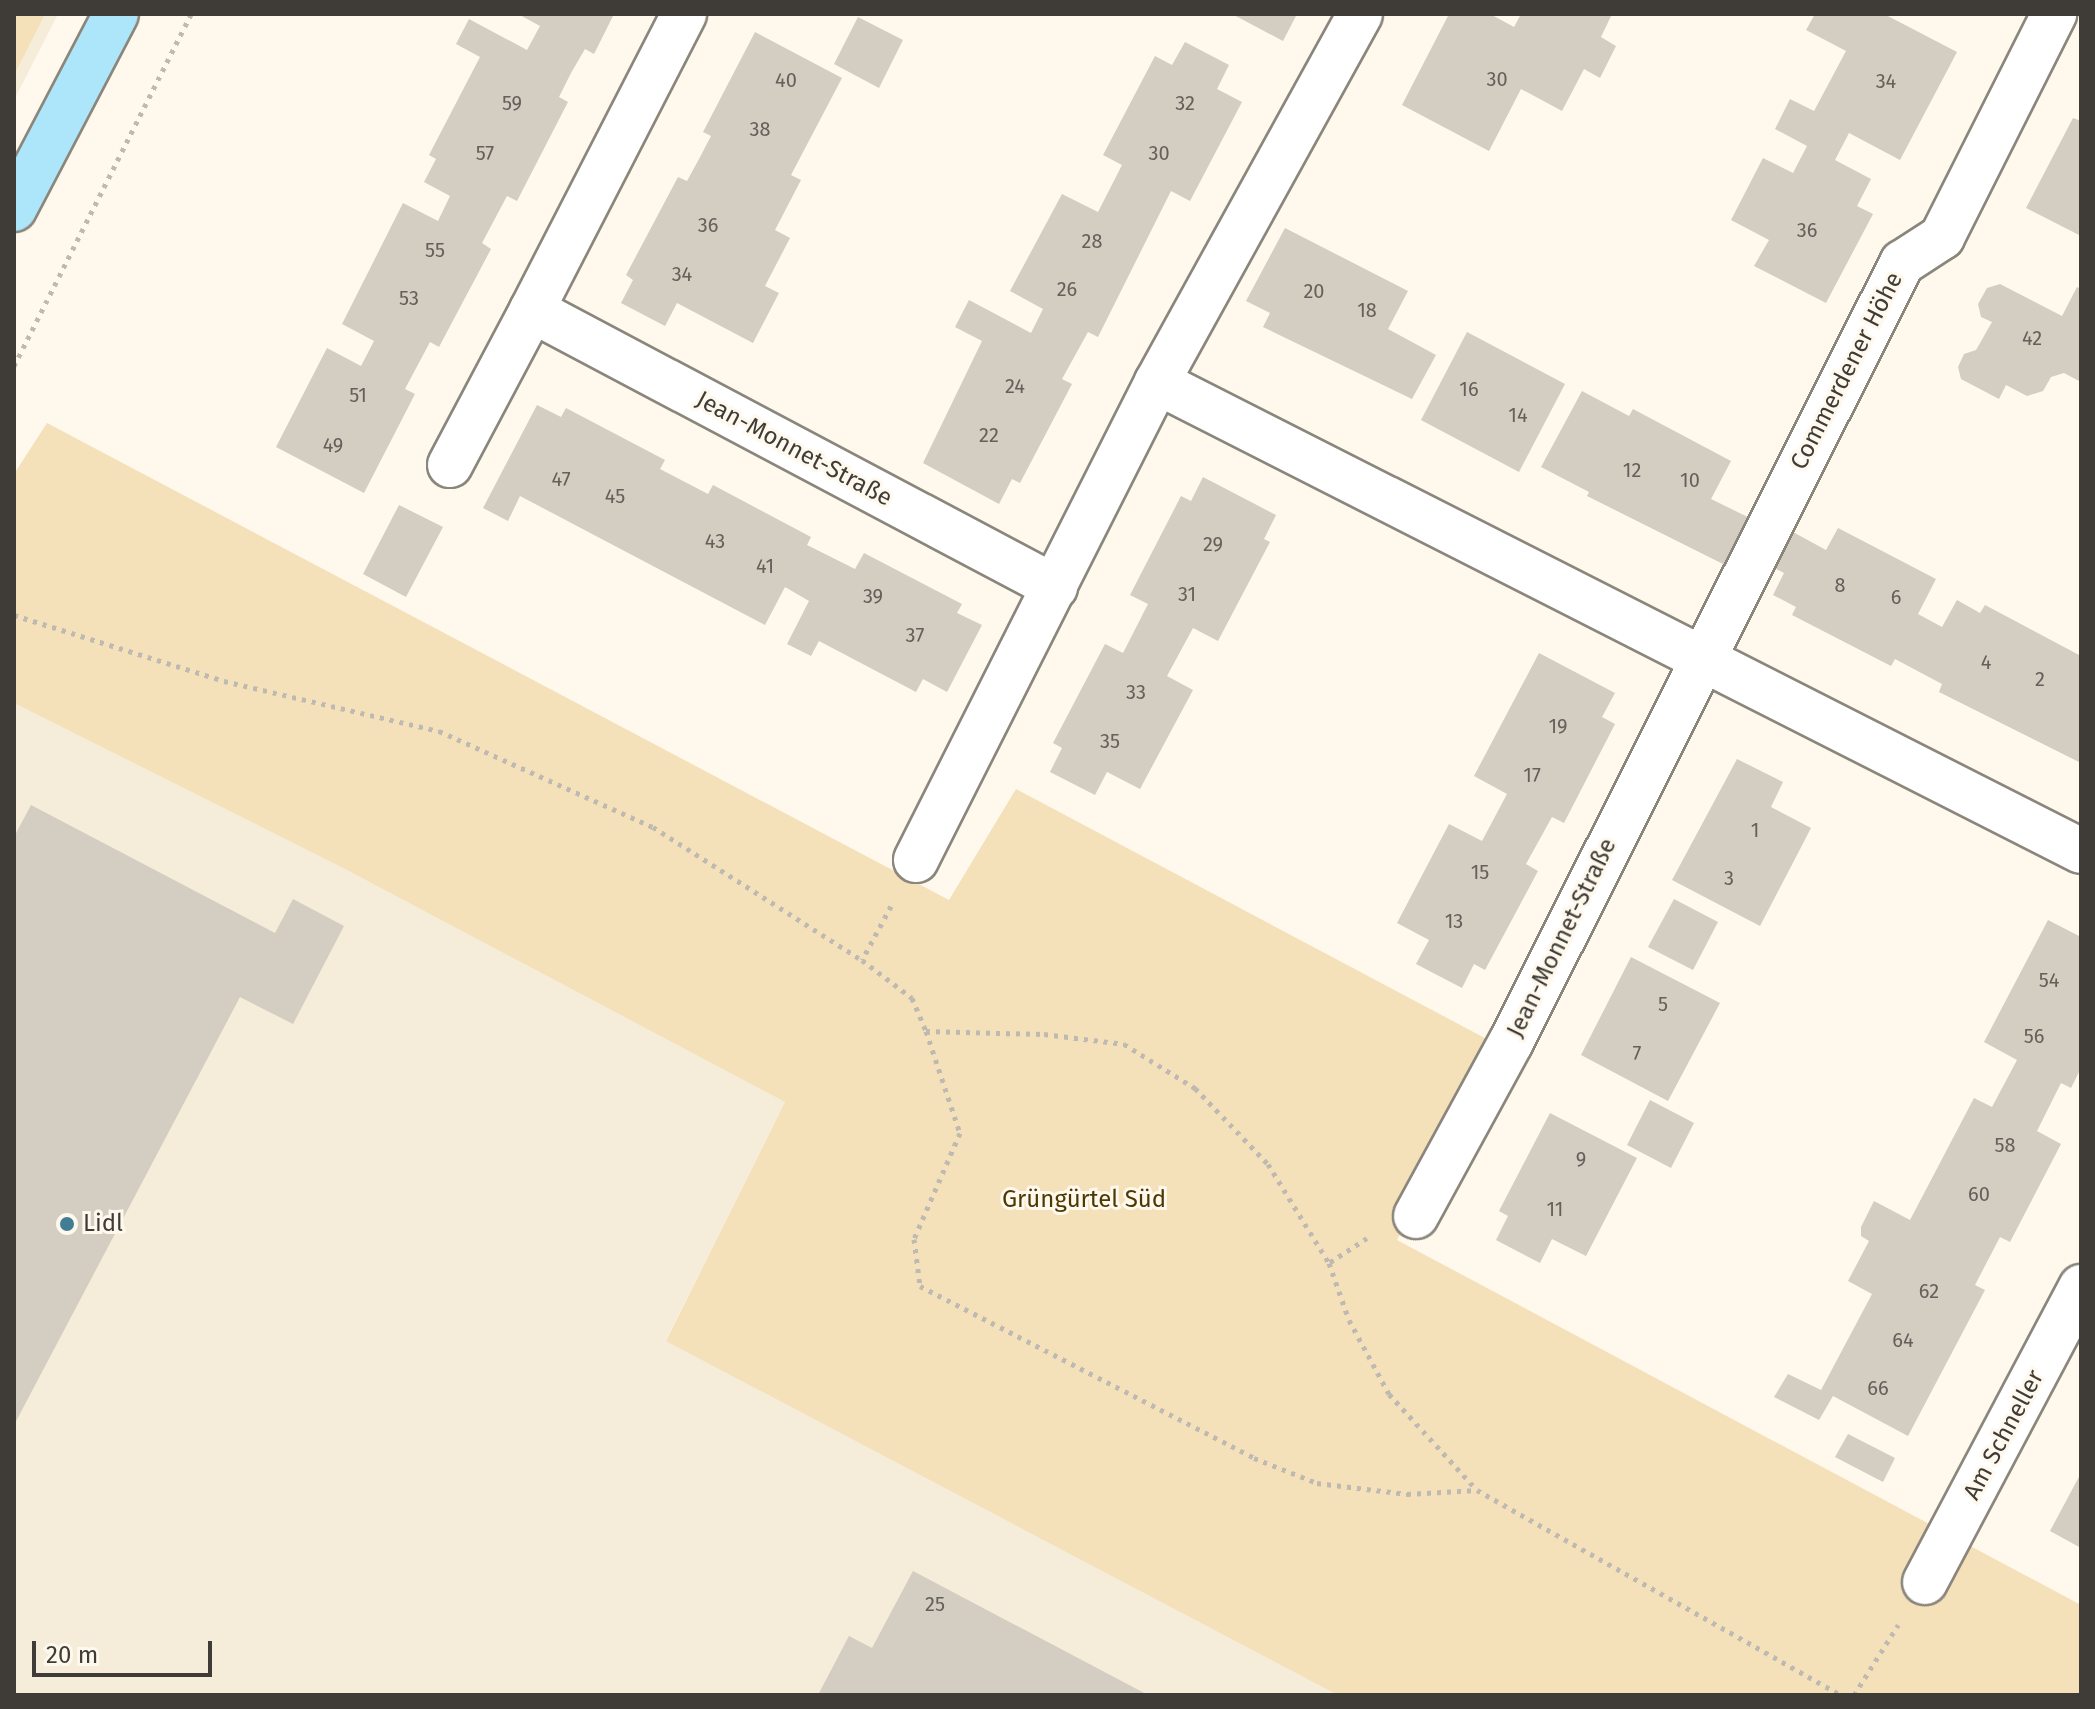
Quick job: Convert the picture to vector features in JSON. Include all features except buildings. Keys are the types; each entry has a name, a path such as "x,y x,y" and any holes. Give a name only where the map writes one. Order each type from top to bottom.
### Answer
{"main road":[{"path":"14,209 116,14"}],"street":[{"path":"450,465 684,14"},
{"path":"916,860 1157,382 1360,14"},
{"name":"Commerdener Höhe","path":"1701,657 1902,263 1942,237 2054,14"},
{"name":"Jean-Monnet-Straße","path":"532,310 1055,587"},
{"path":"1157,382 2081,851"},
{"name":"Jean-Monnet-Straße","path":"1416,1216 1511,1042 1701,657"},
{"name":"Am Schneller","path":"1925,1582 2081,1287"}],"path":[{"path":"14,366 191,14"},
{"path":"14,615 224,681 439,731 653,827 862,960 912,998 960,1133 914,1239 920,1286 1254,1458 1317,1483 1407,1494 1477,1490"},
{"path":"862,960 916,860"},
{"path":"926,1031 1044,1034 1124,1044 1195,1088 1268,1164 1329,1263 1349,1320 1389,1394 1477,1490 1841,1695"},
{"path":"1329,1263 1396,1220 1416,1216"},
{"path":"1854,1695 1925,1582"}],"shaded area":[{"path":"14,14 58,14 14,100"},
{"path":"14,703 345,869 785,1102 666,1340 1355,1695 14,1695"}],"green space":[{"path":"14,14 45,14 14,75"},
{"name":"Grüngürtel Süd","path":"47,423 949,900 1016,789 1496,1044 1397,1240 2081,1605 2081,1695 1338,1695 666,1341 785,1102 345,869 14,703 14,474"}],"place":[{"name":"Lidl","path":"67,1224"}]}
